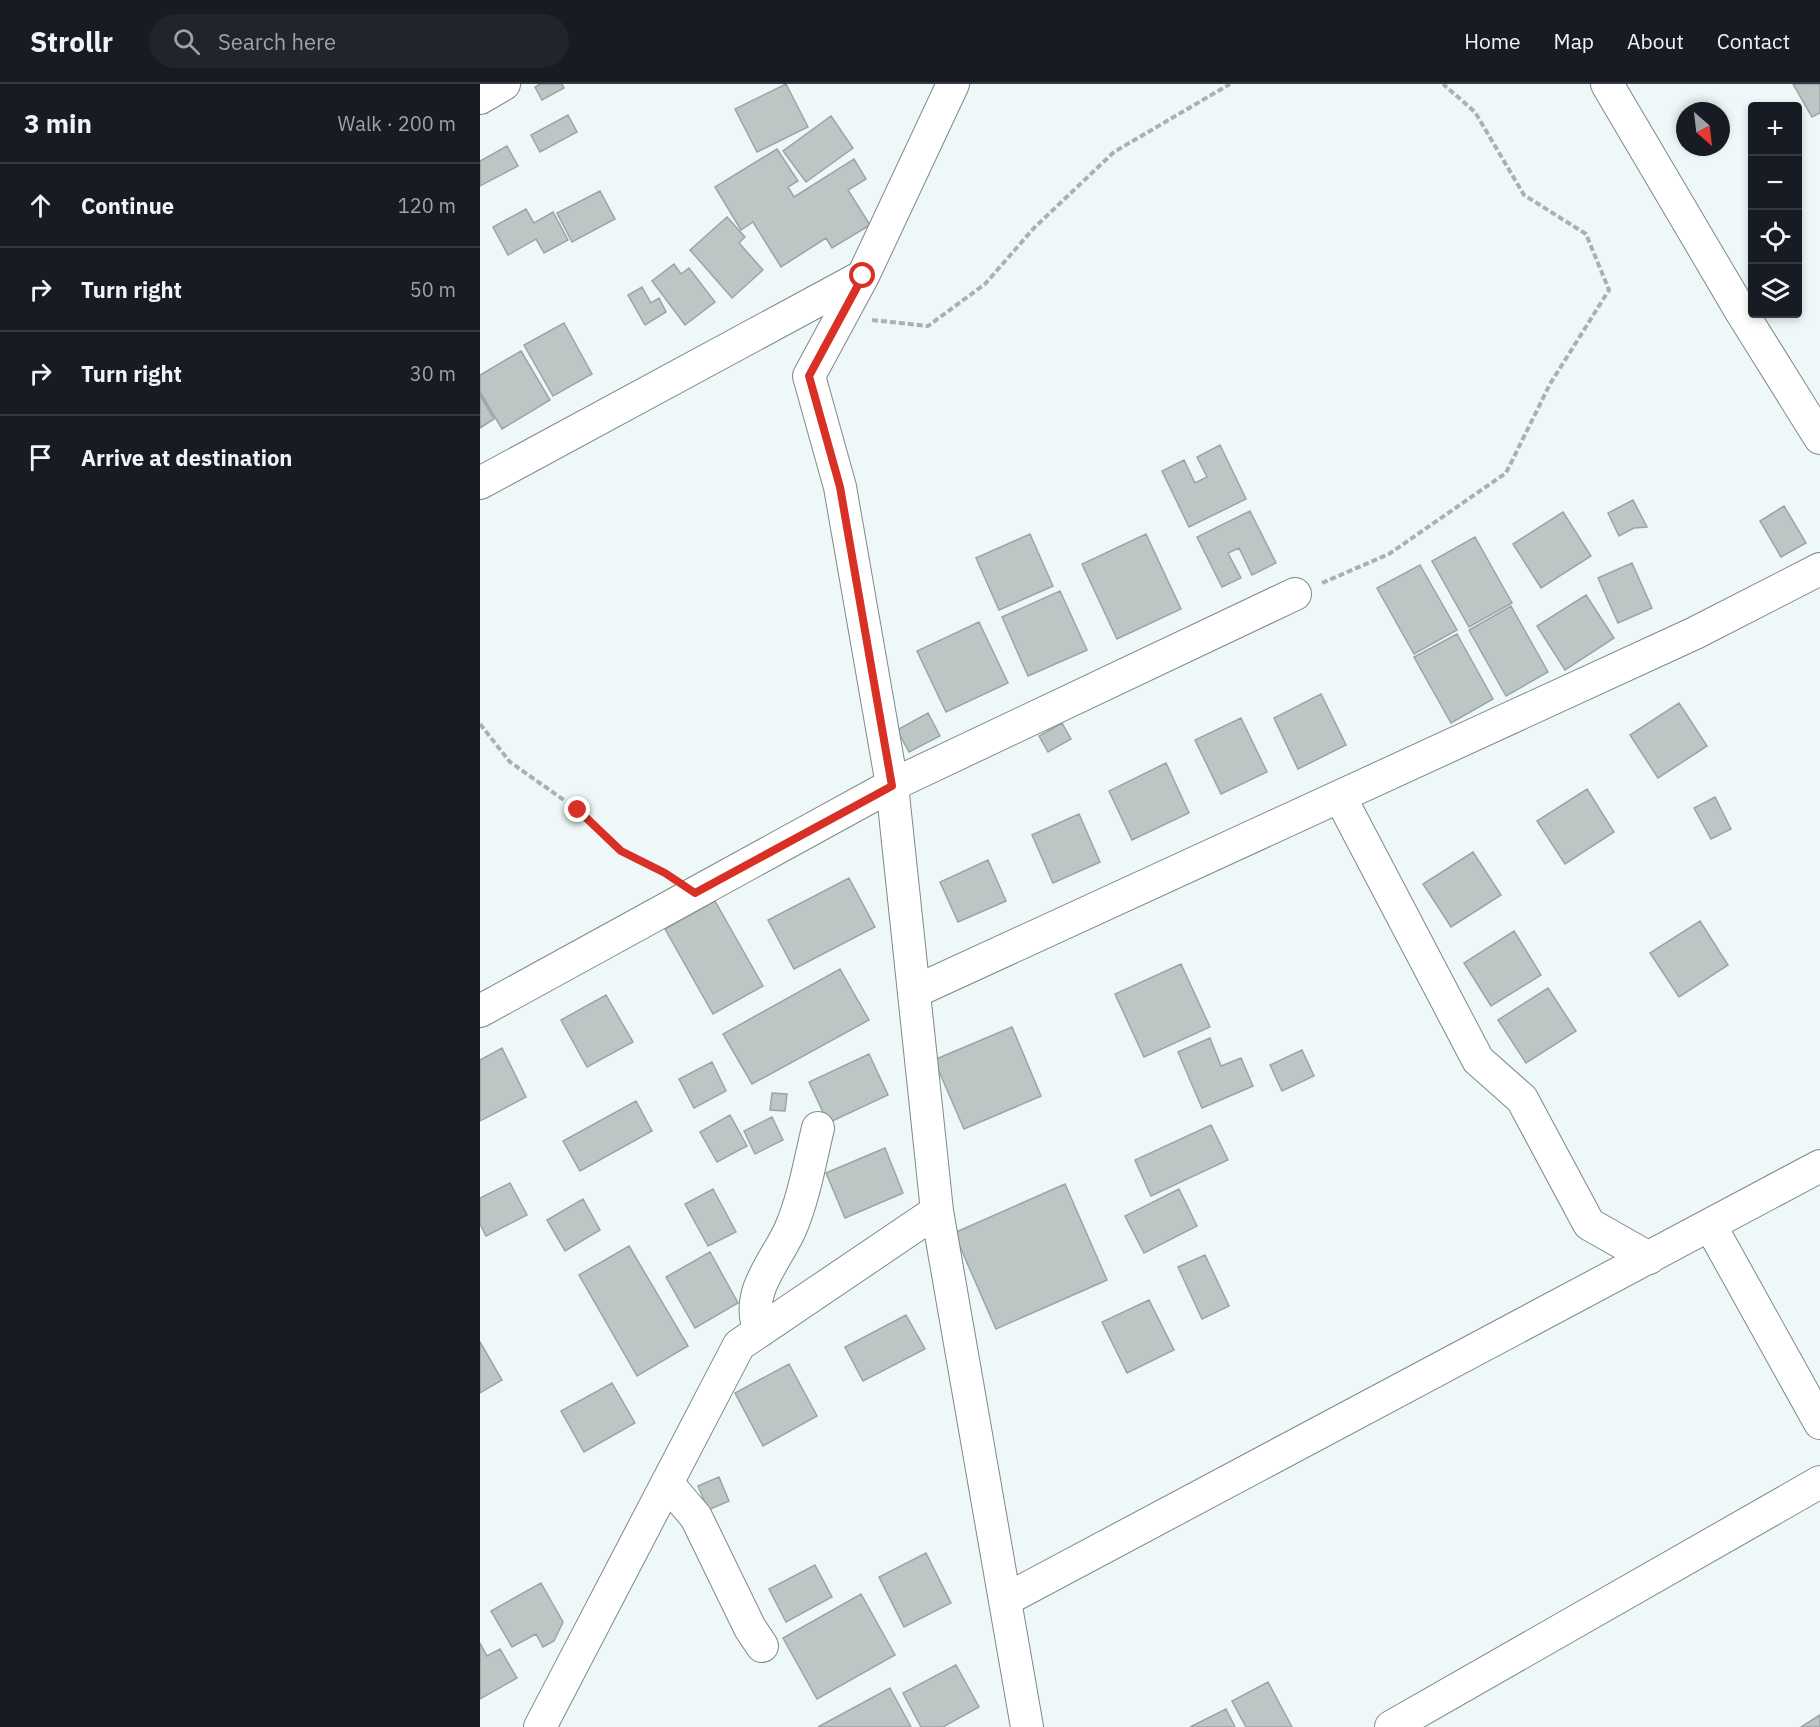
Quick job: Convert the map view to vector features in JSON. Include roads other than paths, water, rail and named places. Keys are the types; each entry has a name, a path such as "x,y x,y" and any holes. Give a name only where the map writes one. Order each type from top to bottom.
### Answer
{"street":[{"path":"480,98 504,84"},
{"path":"953,84 863,276 809,376 840,487 892,786 937,1211 1027,1727"},
{"path":"1607,84 1742,313 1820,438"},
{"path":"480,481 863,276"},
{"path":"914,992 1695,633 1820,568"},
{"path":"480,1011 892,786 1295,594"},
{"path":"1340,797 1478,1060 1522,1100 1589,1224 1649,1258"},
{"path":"760,1331 755,1320 756,1297 770,1264 790,1230 818,1128"},
{"path":"1005,1599 1820,1166"},
{"path":"540,1727 739,1346 937,1211"},
{"path":"1710,1225 1820,1423"},
{"path":"1391,1727 1820,1482"},
{"path":"667,1483 696,1517 750,1628 762,1646"}]}
